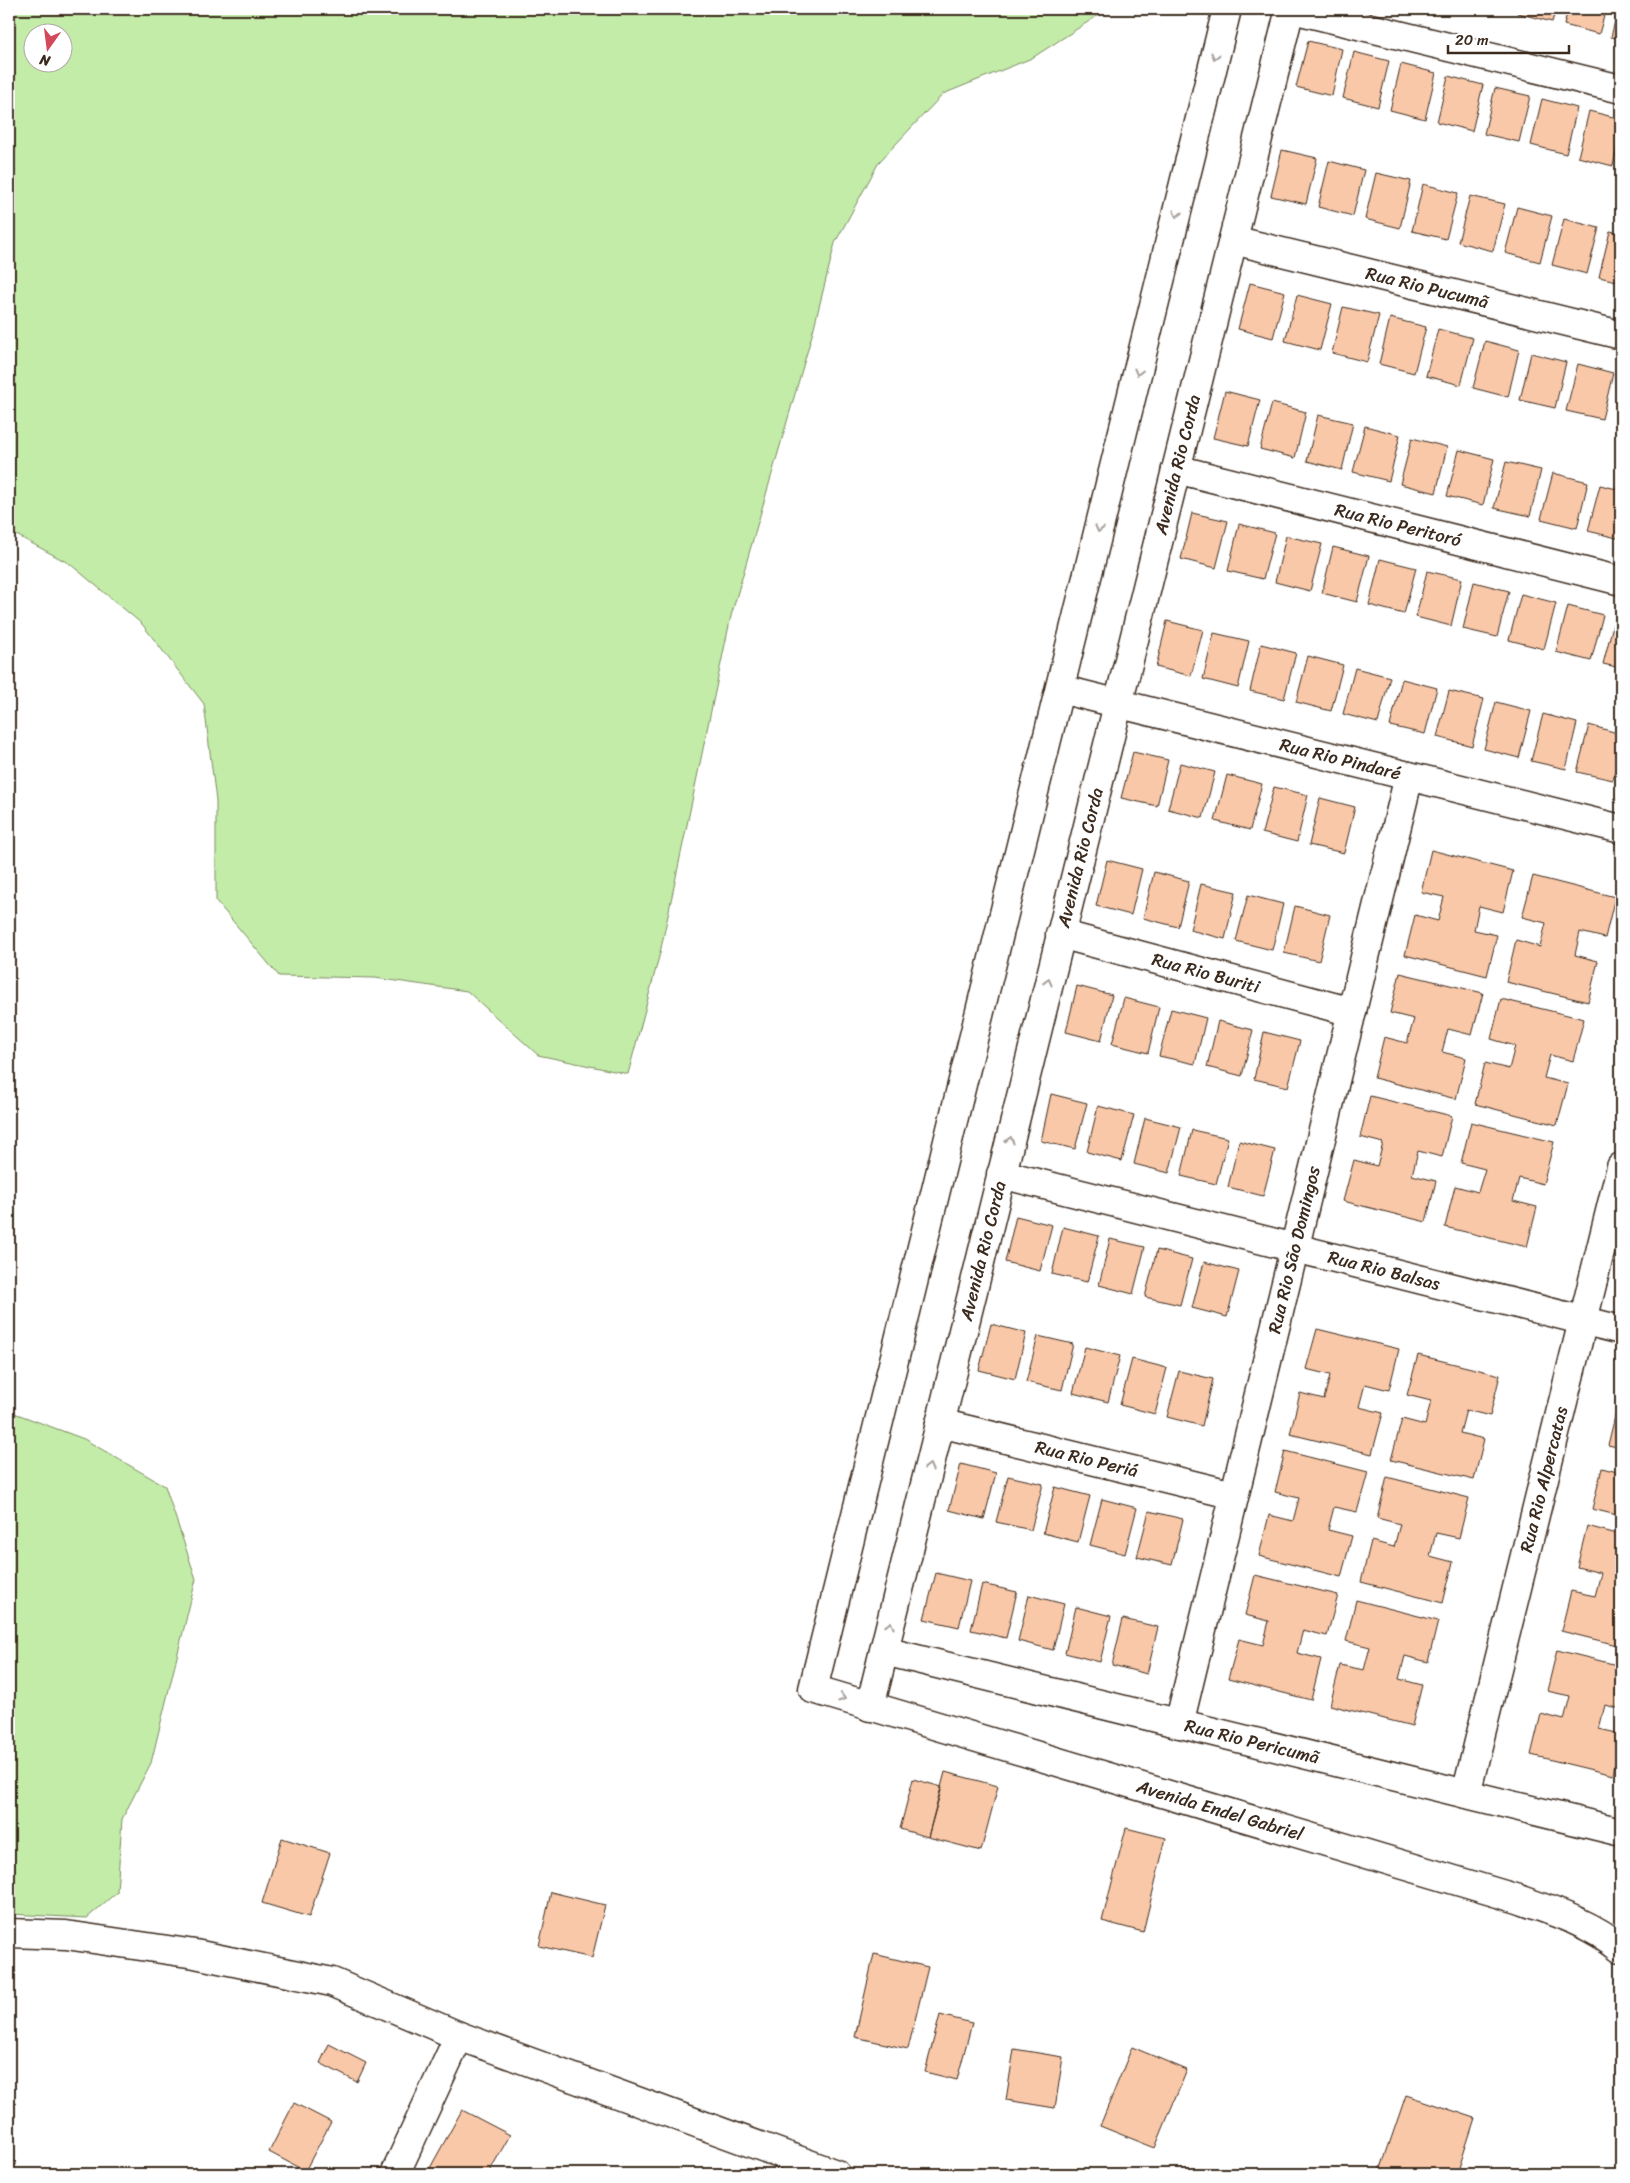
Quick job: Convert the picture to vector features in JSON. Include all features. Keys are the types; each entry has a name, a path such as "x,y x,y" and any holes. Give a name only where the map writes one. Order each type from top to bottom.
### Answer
{"street":[{"path":"1060,689 1227,9"},
{"path":"1291,9 1621,90"},
{"name":"Avenida Rio Corda","path":"870,1707 1060,934 1291,9"},
{"name":"Rua Rio Pucumã","path":"1233,240 1621,334"},
{"name":"Rua Rio Peritoró","path":"1176,469 1621,581"},
{"name":"Rua Rio Pindaré","path":"1060,689 1621,829"},
{"name":"Avenida Endel Gabriel","path":"1060,689 813,1689 1518,1899 1575,1919 1610,1938 1621,1948"},
{"name":"Rua Rio São Domingos","path":"1179,1724 1409,776"},
{"name":"Rua Rio Buriti","path":"1060,934 1352,1012"},
{"name":"Rua Rio Alpercatas","path":"1466,1794 1621,1167"},
{"name":"Rua Rio Balsas","path":"1001,1174 1621,1330"},
{"name":"Rua Rio Periá","path":"940,1423 1234,1495"},
{"name":"Rua Rio Pericumã","path":"884,1651 1621,1832"},
{"path":"9,1933 66,1935 196,1954 332,1982 458,2036 836,2174"},
{"path":"394,2174 458,2036"}],"green space":[{"path":"9,9 1108,9 1032,58 943,94 879,162 835,243 812,335 731,616 660,953 628,1074 538,1055 467,991 375,978 279,976 216,901 216,801 204,704 142,624 70,564 9,531"},
{"path":"9,1411 84,1439 165,1486 196,1579 151,1763 122,1819 117,1892 87,1918 9,1914"}],"building":[{"path":"1518,9 1556,9 1552,22 1517,13"},
{"path":"1568,9 1606,9 1599,34 1564,25"},
{"path":"1618,9 1621,9 1621,39 1611,37"},
{"path":"1308,41 1342,49 1332,96 1296,87"},
{"path":"1354,52 1389,61 1378,107 1343,98"},
{"path":"1401,64 1436,73 1425,119 1390,110"},
{"path":"1448,76 1483,85 1472,131 1437,122"},
{"path":"1495,88 1530,96 1519,142 1484,134"},
{"path":"1542,99 1577,108 1566,154 1531,145"},
{"path":"1589,111 1621,119 1621,130 1613,166 1578,157"},
{"path":"1282,150 1317,158 1306,204 1271,196"},
{"path":"1329,161 1364,170 1353,216 1318,207"},
{"path":"1376,173 1411,181 1400,228 1365,219"},
{"path":"1423,184 1458,193 1446,239 1412,231"},
{"path":"1470,196 1505,204 1493,251 1458,242"},
{"path":"1517,207 1552,216 1540,262 1505,253"},
{"path":"1564,219 1599,228 1587,274 1552,265"},
{"path":"1610,231 1621,233 1621,282 1599,277"},
{"path":"1250,283 1285,292 1273,338 1238,329"},
{"path":"1297,295 1332,304 1320,350 1285,341"},
{"path":"1343,307 1379,315 1367,362 1332,353"},
{"path":"1390,318 1426,327 1414,373 1379,364"},
{"path":"1438,329 1473,338 1461,385 1426,376"},
{"path":"1485,341 1519,350 1508,397 1473,388"},
{"path":"1531,353 1566,362 1555,408 1520,400"},
{"path":"1578,364 1613,373 1602,419 1566,411"},
{"path":"1621,390 1621,424 1613,422"},
{"path":"1225,391 1260,400 1248,446 1213,438"},
{"path":"1272,403 1306,412 1295,458 1260,449"},
{"path":"1318,415 1353,423 1342,470 1307,461"},
{"path":"1365,426 1400,435 1389,481 1353,472"},
{"path":"1412,438 1447,447 1436,493 1400,484"},
{"path":"1459,450 1494,459 1483,505 1447,496"},
{"path":"1506,462 1541,470 1530,516 1494,508"},
{"path":"1553,473 1588,482 1577,528 1541,519"},
{"path":"1600,485 1621,490 1621,539 1588,531"},
{"path":"1192,513 1228,521 1216,568 1181,559"},
{"path":"1239,524 1275,533 1263,579 1228,571"},
{"path":"1286,536 1322,544 1310,591 1275,582"},
{"path":"1333,547 1369,556 1357,602 1322,593"},
{"path":"1380,559 1416,568 1404,614 1369,605"},
{"path":"1427,571 1462,579 1451,626 1416,617"},
{"path":"1474,582 1509,591 1497,637 1463,629"},
{"path":"1521,594 1556,603 1544,649 1509,640"},
{"path":"1568,606 1603,615 1591,661 1556,652"},
{"path":"1615,617 1621,619 1621,668 1603,664"},
{"path":"1167,621 1203,630 1191,676 1156,667"},
{"path":"1214,633 1249,641 1238,688 1203,679"},
{"path":"1261,644 1296,653 1284,699 1250,691"},
{"path":"1308,656 1343,665 1331,711 1296,702"},
{"path":"1355,668 1390,677 1378,723 1343,714"},
{"path":"1402,679 1437,688 1425,734 1390,726"},
{"path":"1449,691 1484,699 1472,746 1437,737"},
{"path":"1496,702 1531,711 1519,758 1484,749"},
{"path":"1543,714 1577,723 1566,769 1531,761"},
{"path":"1589,725 1621,734 1621,746 1613,780 1577,772"},
{"path":"1133,752 1168,760 1157,806 1121,798"},
{"path":"1180,763 1215,772 1203,818 1168,809"},
{"path":"1227,775 1262,784 1250,830 1215,821"},
{"path":"1274,787 1308,795 1297,842 1262,833"},
{"path":"1320,798 1355,807 1344,853 1309,845"},
{"path":"1431,850 1513,871 1503,912 1479,906 1474,930 1497,935 1487,976 1405,955 1415,915 1438,921 1444,897 1421,892"},
{"path":"1107,860 1142,869 1131,915 1096,906"},
{"path":"1154,872 1189,881 1178,927 1143,918"},
{"path":"1533,876 1615,897 1605,938 1580,932 1575,955 1598,961 1588,1002 1506,982 1516,940 1540,947 1546,923 1522,917"},
{"path":"1201,884 1236,892 1225,939 1190,930"},
{"path":"1248,895 1283,904 1272,950 1236,941"},
{"path":"1295,906 1330,915 1319,961 1284,953"},
{"path":"1400,973 1483,993 1472,1035 1448,1029 1442,1052 1466,1058 1456,1099 1374,1078 1384,1037 1407,1043 1414,1019 1390,1013"},
{"path":"1077,986 1112,995 1101,1041 1066,1032"},
{"path":"1124,998 1159,1007 1148,1053 1112,1044"},
{"path":"1501,999 1584,1019 1573,1061 1550,1055 1544,1078 1568,1084 1557,1125 1475,1104 1485,1063 1509,1069 1515,1046 1491,1039"},
{"path":"1171,1009 1206,1018 1195,1064 1159,1056"},
{"path":"1218,1021 1253,1030 1242,1076 1207,1067"},
{"path":"1264,1032 1300,1041 1288,1087 1254,1079"},
{"path":"1051,1094 1087,1103 1075,1149 1041,1141"},
{"path":"1370,1096 1452,1116 1442,1157 1418,1151 1412,1175 1436,1181 1426,1222 1343,1201 1354,1160 1377,1166 1383,1143 1360,1137"},
{"path":"1098,1106 1134,1115 1122,1161 1087,1152"},
{"path":"1145,1118 1181,1127 1169,1173 1134,1164"},
{"path":"1471,1122 1554,1142 1543,1184 1519,1178 1513,1201 1537,1207 1527,1247 1445,1227 1455,1186 1478,1192 1485,1169 1461,1163"},
{"path":"1192,1130 1228,1138 1216,1184 1181,1176"},
{"path":"1239,1141 1275,1150 1263,1196 1228,1187"},
{"path":"1016,1216 1052,1225 1040,1271 1005,1262"},
{"path":"1063,1227 1099,1236 1087,1282 1052,1274"},
{"path":"1110,1239 1145,1247 1133,1294 1099,1285"},
{"path":"1157,1250 1192,1259 1180,1305 1145,1297"},
{"path":"1204,1262 1239,1271 1227,1317 1192,1308"},
{"path":"991,1324 1026,1333 1015,1379 979,1370"},
{"path":"1317,1329 1399,1349 1389,1390 1365,1384 1359,1407 1383,1413 1372,1454 1290,1434 1300,1393 1324,1399 1330,1375 1306,1369"},
{"path":"1038,1336 1073,1344 1062,1390 1026,1382"},
{"path":"1085,1347 1120,1356 1108,1402 1073,1393"},
{"path":"1418,1355 1500,1375 1490,1416 1466,1410 1460,1433 1484,1439 1474,1480 1391,1460 1402,1419 1425,1425 1431,1401 1407,1395"},
{"path":"1132,1359 1167,1368 1155,1414 1120,1405"},
{"path":"1179,1371 1213,1379 1202,1426 1167,1417"},
{"path":"1618,1404 1621,1405 1621,1448 1608,1445"},
{"path":"1285,1451 1368,1472 1357,1512 1334,1507 1328,1530 1352,1536 1341,1577 1259,1556 1269,1515 1293,1521 1299,1498 1275,1492"},
{"path":"961,1464 996,1473 984,1519 949,1510"},
{"path":"1602,1468 1621,1473 1621,1516 1592,1509"},
{"path":"1008,1476 1043,1484 1031,1530 996,1522"},
{"path":"1387,1477 1469,1498 1459,1538 1436,1533 1430,1556 1453,1562 1443,1603 1361,1582 1371,1541 1394,1547 1400,1524 1377,1518"},
{"path":"1055,1487 1090,1496 1078,1542 1043,1533"},
{"path":"1102,1499 1137,1508 1125,1554 1090,1545"},
{"path":"1149,1511 1183,1519 1172,1565 1137,1557"},
{"path":"1587,1526 1621,1535 1621,1646 1561,1631 1571,1591 1595,1596 1601,1573 1577,1567"},
{"path":"936,1573 970,1581 959,1627 924,1619"},
{"path":"1255,1575 1338,1595 1327,1636 1303,1630 1297,1653 1321,1659 1311,1700 1228,1679 1239,1639 1263,1645 1269,1621 1245,1615"},
{"path":"982,1584 1017,1592 1006,1638 971,1630"},
{"path":"1029,1595 1064,1604 1053,1650 1018,1641"},
{"path":"1356,1600 1438,1621 1428,1662 1405,1656 1399,1679 1422,1685 1412,1726 1330,1705 1340,1665 1364,1670 1370,1647 1346,1641"},
{"path":"1076,1607 1111,1616 1100,1662 1065,1653"},
{"path":"1123,1619 1158,1627 1147,1674 1112,1665"},
{"path":"1557,1650 1621,1666 1621,1709 1605,1705 1599,1729 1621,1734 1613,1775 1531,1755 1541,1714 1564,1720 1570,1696 1547,1691"},
{"path":"945,1772 998,1786 981,1851 928,1837"},
{"path":"913,1779 942,1787 928,1837 900,1829"},
{"path":"1126,1828 1166,1838 1143,1932 1102,1921"},
{"path":"282,1838 330,1853 309,1917 262,1903"},
{"path":"551,1892 605,1905 592,1958 539,1946"},
{"path":"874,1954 928,1967 908,2049 855,2037"},
{"path":"940,2015 972,2023 957,2080 925,2072"},
{"path":"329,2044 366,2063 357,2082 320,2063"},
{"path":"1132,2047 1187,2070 1155,2148 1100,2126"},
{"path":"1014,2049 1063,2057 1055,2108 1006,2100"},
{"path":"1406,2095 1475,2118 1457,2174 1379,2174"},
{"path":"294,2103 331,2122 305,2171 269,2152"},
{"path":"462,2110 510,2135 488,2174 442,2174 430,2168"}]}
